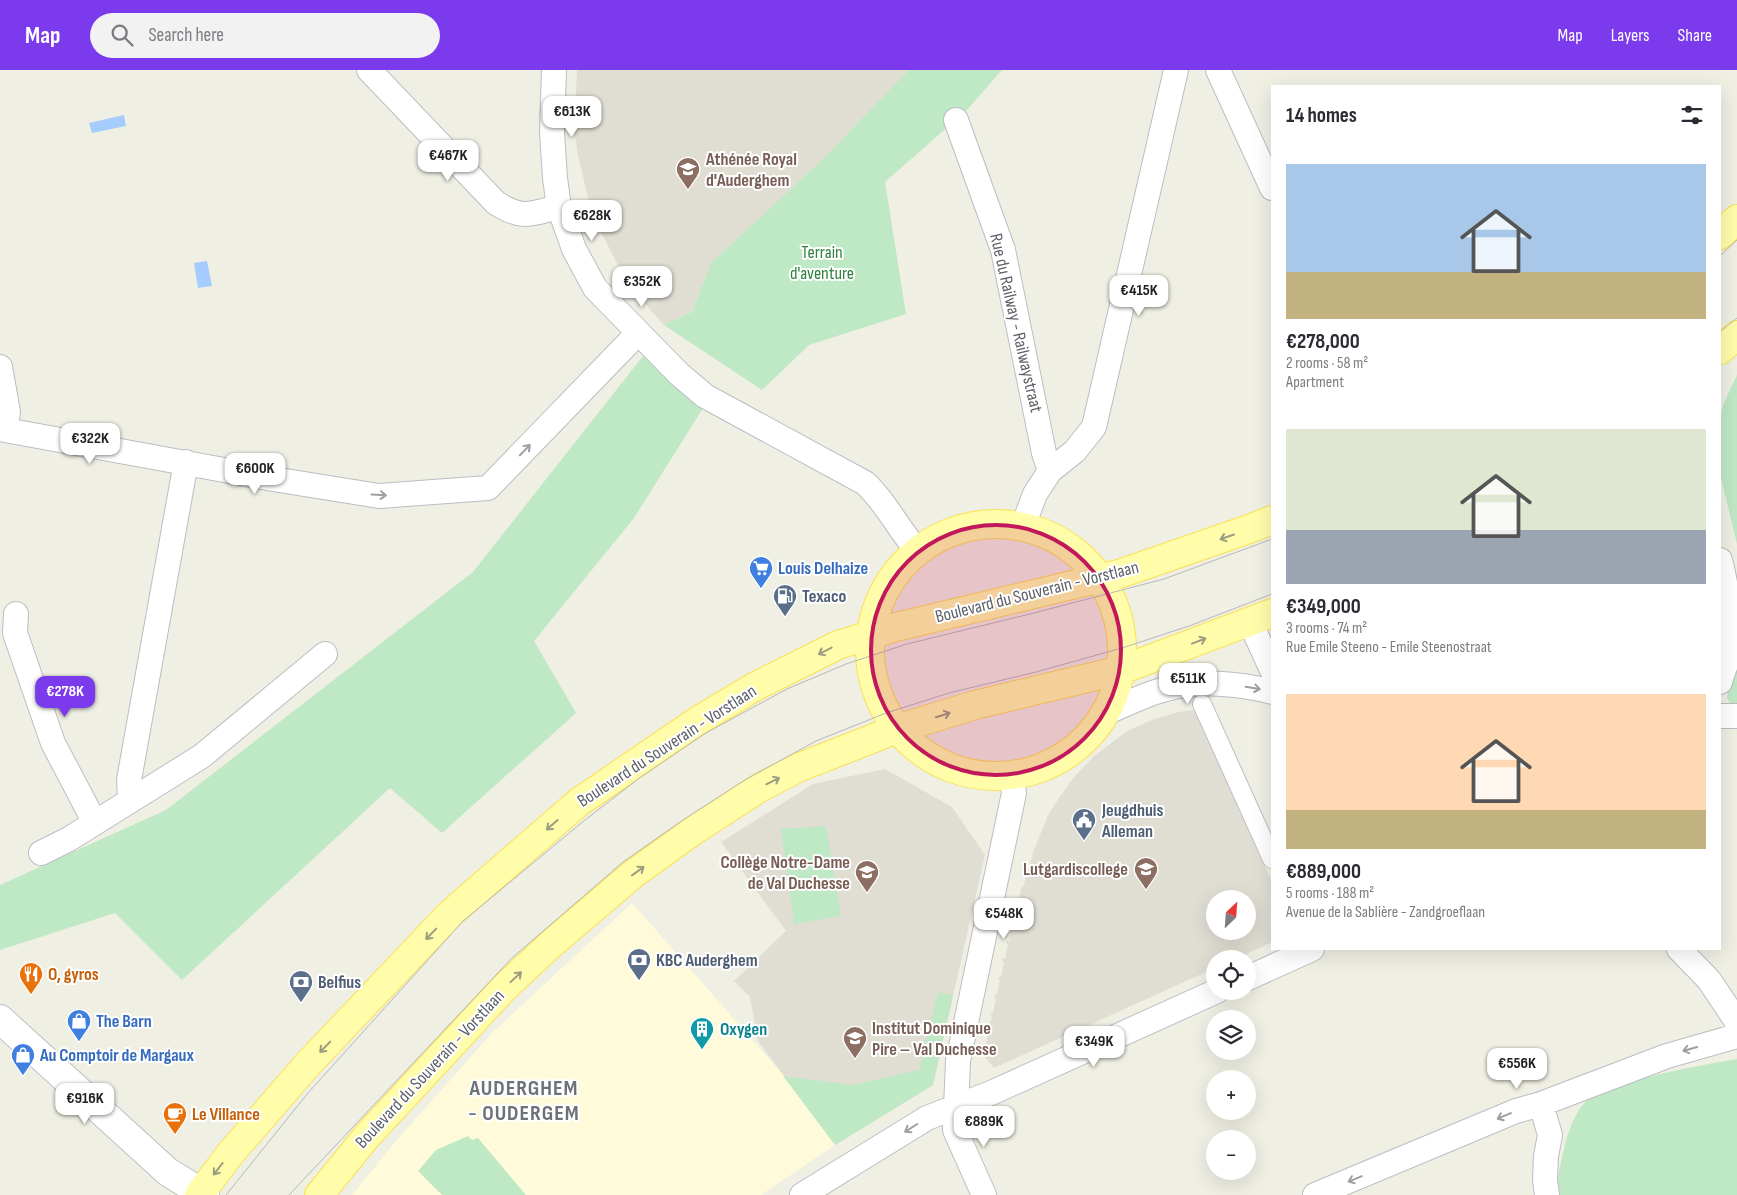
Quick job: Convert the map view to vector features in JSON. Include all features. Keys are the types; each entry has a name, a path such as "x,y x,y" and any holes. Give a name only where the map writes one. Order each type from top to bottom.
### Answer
{"main road":[{"path":"1721,234 1737,218"},
{"path":"1721,349 1737,335"},
{"name":"Boulevard du Souverain - Vorstlaan","path":"201,1194 230,1154 307,1065 450,914 579,802 699,720 756,686 838,645 870,635 1100,579 1271,520"},
{"path":"995,523 1023,526 1053,537 1079,555 1100,579 1114,606 1121,630 1121,670 1105,713 1087,736 1065,755 1039,768 1010,775 978,775 947,766 919,750 897,729 886,713 873,682 869,656 870,635 876,610 894,574 902,563 917,550 941,536 967,526 995,523"},
{"name":"Boulevard du Souverain - Vorstlaan","path":"319,1195 367,1136 505,987 550,945 632,876 693,831 759,788 800,767 897,729 975,705 1121,670 1261,617"},
{"path":"0,1019 168,1172 201,1194"}],"street":[{"path":"369,70 496,203 510,212 526,215 559,207"},
{"path":"554,70 552,133 559,207 574,249 595,288 679,374 705,396 865,483 874,492 917,550"},
{"path":"1023,526 1035,494 1050,471 1075,451 1094,427 1176,70"},
{"path":"1218,70 1271,186"},
{"name":"Rue du Railway - Railwaystraat","path":"956,120 1003,250 1044,453 1050,471"},
{"path":"0,367 8,412 2,430 273,479 379,496 488,488 638,333"},
{"path":"130,801 128,780 186,462"},
{"path":"1721,566 1734,652 1723,668 1721,677"},
{"path":"16,614 15,633 53,743 95,823"},
{"path":"1261,617 1271,665"},
{"path":"41,853 69,839 202,756 325,654"},
{"path":"1105,713 1166,689 1190,685 1217,684 1242,686 1271,692"},
{"path":"1202,704 1271,857"},
{"path":"1721,716 1737,716"},
{"path":"984,1195 954,1130 955,1106 958,1061 1014,792 1010,775"},
{"path":"1256,974 1310,950"},
{"path":"1680,950 1709,980 1737,1022"},
{"path":"802,1195 927,1118 1000,1089 1206,996"},
{"path":"1315,1195 1516,1111 1542,1104 1667,1056 1737,1036"},
{"path":"1542,1104 1550,1135 1546,1156 1545,1180 1547,1195"}],"highlighted area":[{"path":"967,526 1023,526 1053,537 1079,555 1100,579 1114,606 1122,648 1114,693 1087,736 1065,755 1039,768 1011,775 978,775 947,766 919,750 897,729 873,682 870,635 882,597 894,574 917,550"}],"shaded area":[{"name":"Athénée Royal d'Auderghem","path":"577,70 909,70 848,137 711,263 692,312 664,325 651,311 620,269 599,228 589,202 575,135"},
{"name":"Lutgardiscollege","path":"1194,710 1271,880 1271,942 1255,950 1206,950 1206,972 994,1068 983,1055 992,1016 990,1015 993,1013 996,998 994,997 997,994 1000,980 998,979 1001,977 1004,962 1002,961 1003,958 1005,959 1008,944 1006,943 1009,941 1012,926 1010,925 1011,922 1015,922 1017,913 1015,913 1018,907 1021,887 1023,887 1034,850 1048,815 1074,777 1093,757 1127,731 1152,720 1178,712"},
{"name":"Collège Notre-Dame de Val Duchesse","path":"885,769 952,807 985,855 933,1085 835,1145 758,1041 750,997 734,981 786,931 721,842 813,784"},
{"path":"632,903 792,1085 835,1145 761,1195 352,1195 397,1140 492,1033"}],"green space":[{"name":"Terrain d'aventure","path":"909,70 1002,70 967,110 885,182 906,314 809,345 762,390 664,325 692,312 711,263 822,160"},
{"path":"643,356 705,405 634,518 534,641 576,713 442,833 390,788 182,980 115,913 0,950 0,885 166,810 473,572"},
{"path":"1737,375 1737,544 1721,478 1721,414"},
{"path":"1737,671 1737,706 1733,707 1727,698 1731,679"},
{"path":"826,826 841,916 794,924 781,829"},
{"path":"938,992 953,995 933,1085 835,1145 783,1076 852,1085 919,1070"},
{"path":"1737,1059 1737,1195 1559,1195 1559,1174 1566,1139 1574,1119 1586,1101 1596,1094 1634,1081 1681,1069"},
{"path":"468,1136 472,1140 478,1138 526,1195 442,1195 418,1171 436,1150"}],"water":[{"path":"124,115 126,126 92,133 89,123"},
{"path":"207,261 212,286 198,288 194,263"}],"tram line":[{"path":"1721,255 1737,240"},
{"path":"1721,331 1737,318"},
{"path":"226,1195 308,1093 463,921 585,820 642,776 704,734 787,689 846,664 907,644 1164,579 1271,539"},
{"path":"289,1195 512,958 623,862 745,780 816,741 886,713 949,693 1036,672 1122,648 1189,626 1271,594"}],"place":[{"name":"Athénée Royal d'Auderghem","path":"688,190"},
{"name":"Louis Delhaize","path":"761,589"},
{"name":"Texaco","path":"785,617"},
{"name":"Jeugdhuis Alleman","path":"1084,841"},
{"name":"Lutgardiscollege","path":"1146,890"},
{"name":"Collège Notre-Dame de Val Duchesse","path":"867,893"},
{"name":"KBC Auderghem","path":"639,981"},
{"name":"O, gyros","path":"31,995"},
{"name":"Belfius","path":"301,1003"},
{"name":"The Barn","path":"79,1042"},
{"name":"Oxygen","path":"702,1050"},
{"name":"Institut Dominique Pire – Val Duchesse","path":"855,1059"},
{"name":"Au Comptoir de Margaux","path":"23,1076"},
{"name":"Le Villance","path":"175,1135"}],"district":[{"name":"AUDERGHEM - OUDERGEM","path":"524,1100"}]}
